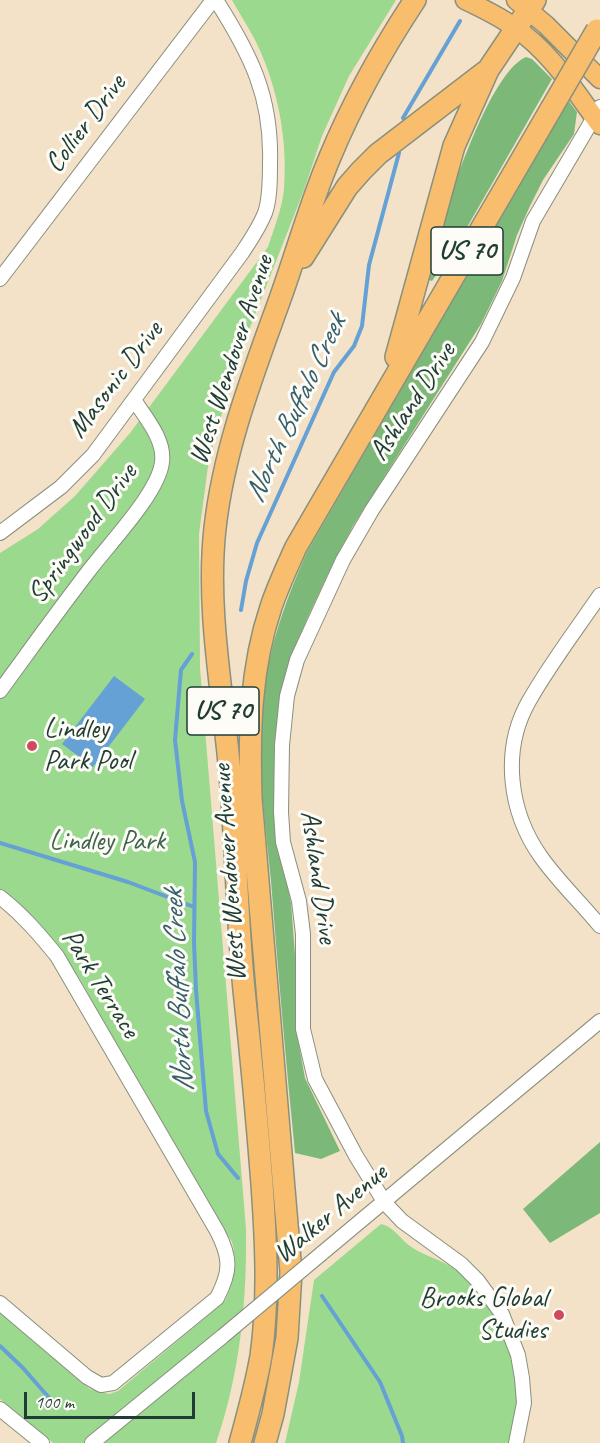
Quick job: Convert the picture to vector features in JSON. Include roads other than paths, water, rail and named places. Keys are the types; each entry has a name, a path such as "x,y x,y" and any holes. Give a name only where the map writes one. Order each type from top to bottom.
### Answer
{"highway":[{"path":"384,394 412,302 454,146 488,69 516,28 526,3"},
{"name":"West Wendover Avenue","path":"240,1443 255,1388 261,1353 267,1277 266,1239 256,1108 238,931 230,776 213,619 212,568 215,528 224,471 236,421 313,201 370,71 411,6"},
{"name":"West Wendover Avenue","path":"266,1443 287,1338 291,1272 251,798 249,738 252,698 262,636 271,606 296,548 599,28"},
{"path":"286,283 347,187 361,171 387,147 488,69"}],"main road":[{"path":"465,0 516,28 556,66 598,116"},
{"path":"526,3 600,79"}],"street":[{"name":"Masonic Drive","path":"0,533 61,488 93,455 252,238 266,212 271,143 267,108 250,59 214,0"},
{"name":"Collier Drive","path":"0,279 214,0"},
{"name":"Ashland Drive","path":"516,1443 524,1403 522,1378 518,1355 502,1314 478,1281 461,1264 402,1221 385,1203 356,1156 315,1079 303,1029 303,934 299,901 283,842 282,745 287,696 297,660 343,560 372,510 482,342 508,288 533,221 558,176 598,116"},
{"name":"Springwood Drive","path":"0,691 156,481 162,462 160,443 134,400"},
{"path":"600,595 528,702 518,726 511,768 518,815 528,835 541,857 600,927"},
{"name":"Park Terrace","path":"0,897 16,909 57,956 225,1245 229,1262 227,1279 217,1298 113,1383 101,1385 87,1377 0,1303"},
{"name":"Walker Avenue","path":"92,1443 385,1203 600,1021"},
{"path":"0,1409 42,1443"}],"water":[{"path":"114,676 145,699 93,767 62,744"}],"waterway":[{"name":"North Buffalo Creek","path":"403,118 460,21"},
{"name":"North Buffalo Creek","path":"241,610 246,581 257,543 334,372 354,346 362,326 369,265 399,153"},
{"name":"North Buffalo Creek","path":"192,654 181,670 175,740 182,801 195,862 196,990 206,1111 218,1154 238,1178"},
{"path":"0,843 128,882 194,907"},
{"name":"North Buffalo Creek","path":"322,1296 380,1382 403,1443"},
{"path":"0,1346 51,1400"}],"place":[{"name":"Lindley Park Pool","path":"32,746"},
{"name":"Brooks Global Studies","path":"559,1315"}],"park label":[{"name":"Lindley Park","path":"107,842"}]}
